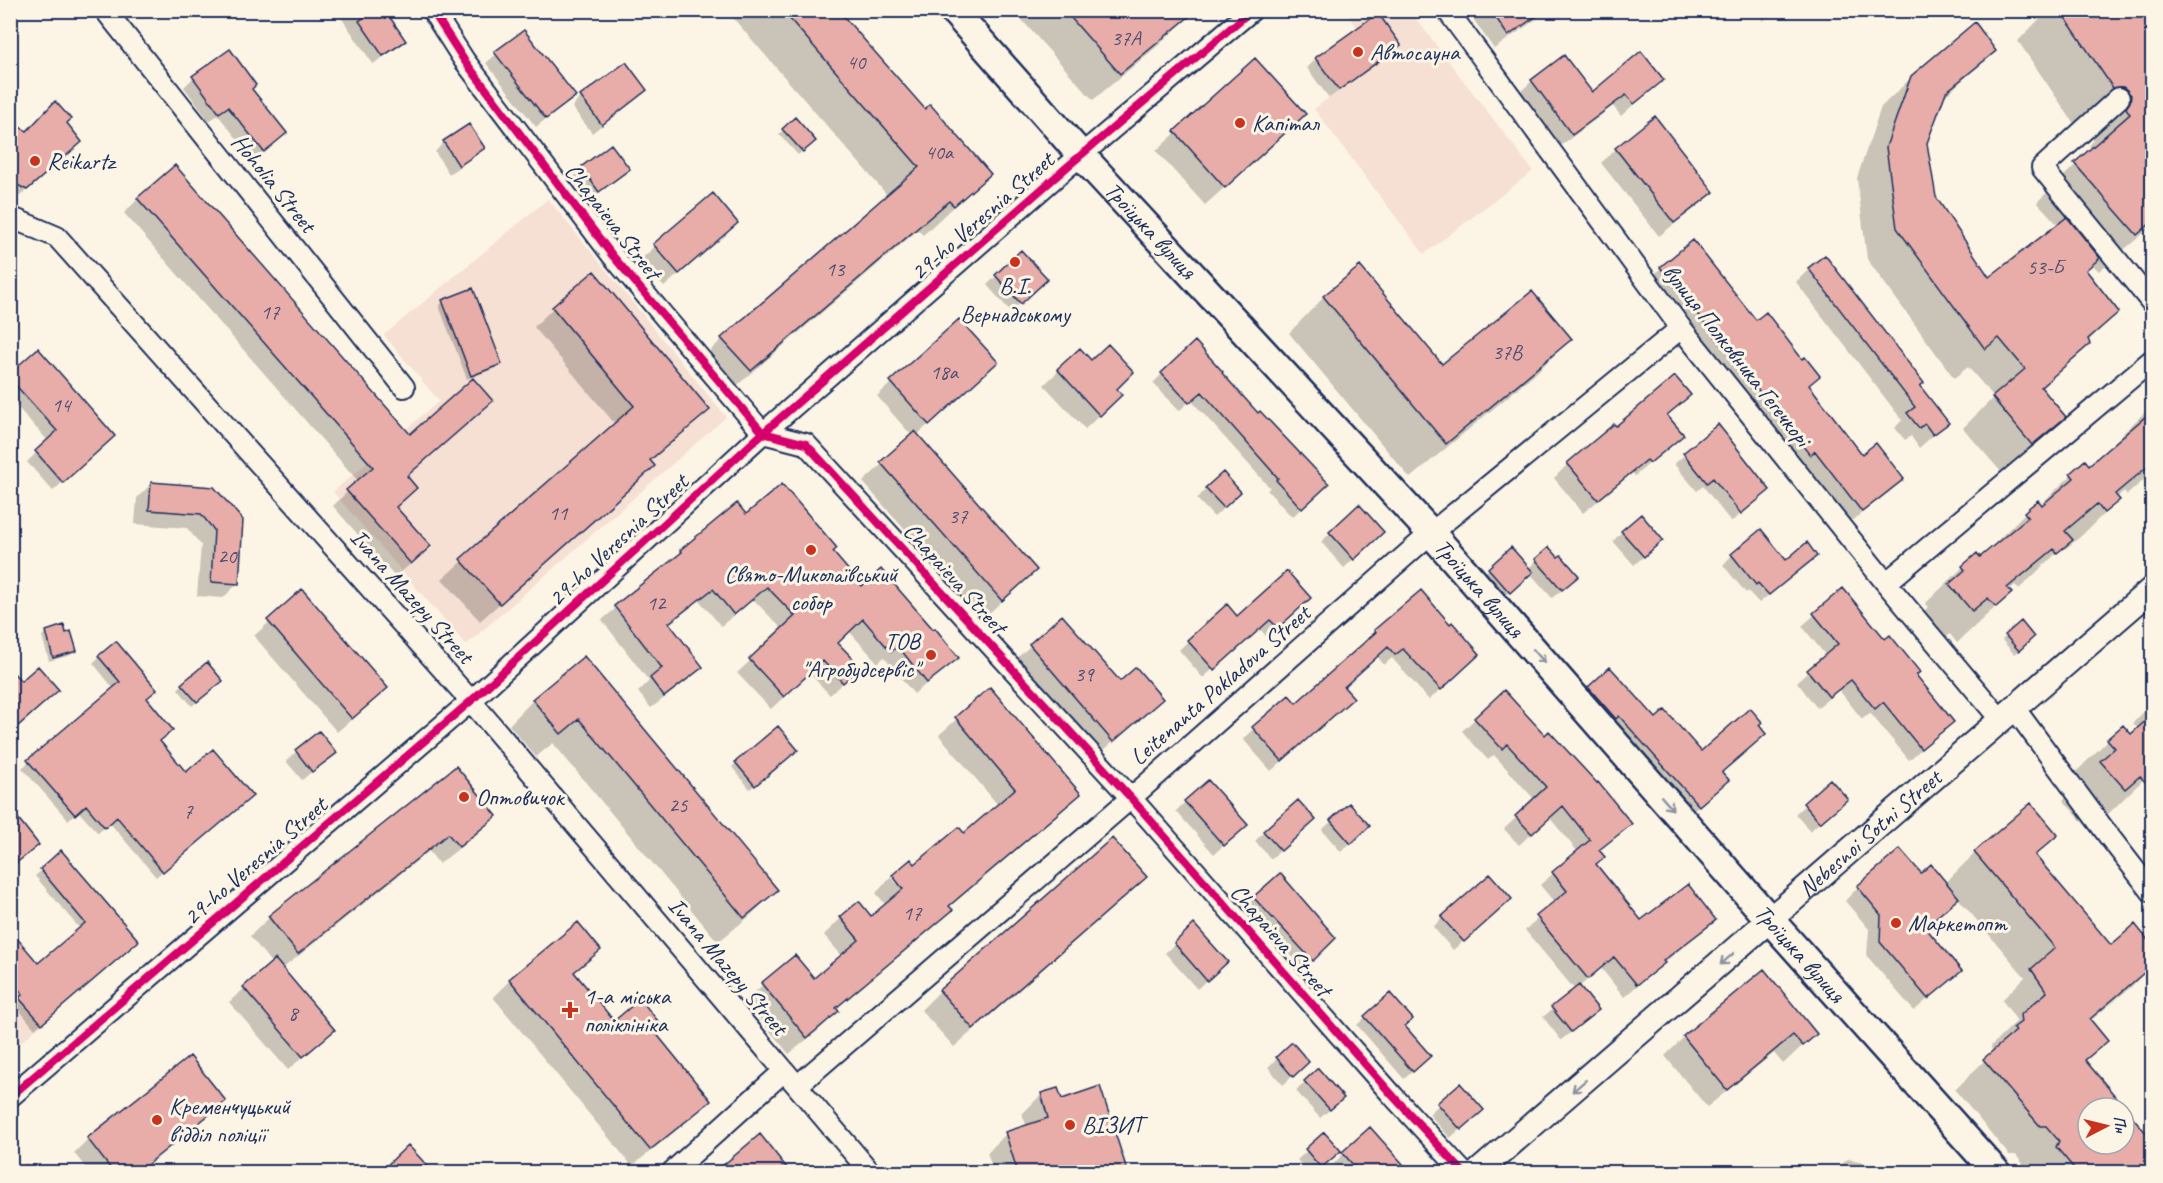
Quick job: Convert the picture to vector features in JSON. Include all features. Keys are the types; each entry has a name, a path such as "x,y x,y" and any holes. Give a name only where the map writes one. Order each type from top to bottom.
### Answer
{"main road":[{"name":"Троїцька вулиця","path":"953,10 1082,155 1431,533 1771,921 1996,1173"}],"street":[{"name":"Hoholia Street","path":"105,10 404,387"},
{"name":"Chapaieva Street","path":"432,10 464,60 612,255 763,433 806,444 1131,798 1463,1173"},
{"name":"29-ho Veresnia Street","path":"10,1097 471,701 763,433 1252,10"},
{"name":"вулиця Полковника Гегечкорі","path":"1447,10 1681,328 1886,583 2008,715 2108,835 2152,892"},
{"path":"2119,98 2042,168 2152,303"},
{"name":"Ivana Mazepy Street","path":"10,217 57,237 471,701 870,1173"},
{"name":"Leitenanta Pokladova Street","path":"672,1173 791,1079 1131,798 1431,533 1681,328"},
{"path":"1886,583 2152,360"},
{"name":"Nebesnoi Sotni Street","path":"1478,1173 2152,589"}],"shaded area":[{"path":"1345,11 1410,11 1533,171 1424,254 1314,109 1400,45 1378,14 1357,28"},
{"path":"548,199 726,417 466,645 333,492 439,401 384,335"},
{"path":"10,980 23,994 19,998 42,1024 11,1051"}],"building":[{"path":"374,10 385,10 406,41 383,56 359,21"},
{"path":"782,10 838,10 925,109 930,104 991,174 954,206 949,201 751,371 721,338 919,167"},
{"path":"1064,10 1197,10 1120,74"},
{"path":"1491,10 1545,10 1508,36"},
{"path":"2060,10 2152,10 2152,222 2137,235 2074,163 2130,114 2126,108 2131,95 2123,87 2113,88"},
{"name":"Автосауна","path":"1378,13 1401,45 1339,90 1315,58"},
{"path":"1975,22 1996,51 1946,92 1927,143 1936,197 1989,277 2067,217 2100,258 2086,270 2119,312 2088,339 2090,344 2041,387 2066,417 2032,445 1992,397 2025,369 1999,338 1985,349 1897,228 1886,147 1911,76"},
{"path":"524,30 576,96 546,119 494,52"},
{"path":"230,49 256,85 252,89 287,133 264,152 228,107 219,113 192,76"},
{"path":"1641,51 1664,80 1634,104 1626,95 1572,135 1531,80 1564,55 1592,92"},
{"name":"Капітал","path":"1255,58 1306,114 1225,188 1174,131"},
{"path":"626,62 647,90 602,125 580,96"},
{"name":"Reikartz","path":"55,101 71,119 67,123 82,142 27,190 10,181 10,122 27,131"},
{"path":"1655,116 1714,192 1674,223 1615,148"},
{"path":"795,117 816,141 803,152 782,129"},
{"path":"469,124 485,148 459,166 443,141"},
{"path":"611,144 630,169 599,192 581,167"},
{"path":"175,165 410,434 473,378 493,401 407,476 417,488 396,507 431,546 411,564 346,490 373,467 137,198"},
{"path":"713,193 738,223 679,274 653,244"},
{"path":"1693,240 1756,320 1766,312 1802,359 1805,357 1820,376 1809,385 1862,454 1876,443 1904,479 1862,512 1815,451 1810,455 1660,267"},
{"path":"1021,250 1048,279 1021,304 995,275"},
{"path":"1825,255 1924,383 1920,386 1949,423 1933,435 1925,424 1919,428 1907,413 1915,407 1808,268"},
{"path":"1360,266 1442,364 1532,291 1572,339 1446,444 1323,296"},
{"path":"594,271 710,410 650,460 655,466 500,604 460,559 634,406 552,307"},
{"path":"473,288 502,364 471,376 442,300"},
{"path":"959,319 998,362 929,425 890,381"},
{"path":"1195,341 1258,413 1260,411 1329,484 1302,509 1276,480 1278,478 1202,392 1189,403 1161,373"},
{"path":"1108,344 1134,372 1117,389 1122,395 1100,416 1057,369 1080,348 1091,360"},
{"path":"38,348 115,436 63,483 35,451 57,431 10,379 10,373"},
{"path":"1675,376 1691,395 1667,415 1684,435 1650,463 1647,460 1598,500 1567,463 1614,424 1616,426"},
{"path":"2152,411 2152,463 2115,494 2120,500 2104,513 2097,504 2065,531 2073,540 2057,553 2054,549 2007,588 2012,593 1996,607 1988,598 1972,611 1949,584 1965,570 1962,566 1977,553 1980,557 2028,517 2024,512 2038,500 2042,505 2074,478 2070,473 2085,460 2089,465"},
{"path":"1718,424 1770,490 1741,514 1713,478 1707,483 1683,453"},
{"path":"915,431 1037,570 1002,601 880,462"},
{"path":"1223,472 1241,492 1224,508 1205,488"},
{"path":"151,482 214,487 243,520 239,584 211,582 214,530 201,514 149,510"},
{"path":"782,484 837,548 833,552 862,586 881,569 959,658 927,683 898,646 891,652 863,619 838,643 861,667 843,683 823,661 784,697 749,659 795,616 767,587 734,615 713,589 669,623 703,667 664,697 650,678 662,668 614,606 682,552 680,550 737,503 746,514"},
{"path":"1359,504 1384,532 1354,560 1329,532"},
{"path":"1641,514 1663,540 1644,557 1621,531"},
{"path":"1761,529 1786,560 1807,542 1817,556 1769,595 1758,583 1756,585 1731,554"},
{"path":"1511,547 1533,572 1510,593 1488,568"},
{"path":"1549,547 1558,557 1561,555 1579,576 1562,590 1535,559"},
{"path":"1287,571 1311,598 1278,628 1270,620 1214,670 1187,640 1227,604 1237,616"},
{"path":"1843,588 1885,639 1890,635 1920,672 1916,675 1954,722 1921,749 1883,702 1875,709 1851,680 1829,697 1807,670 1838,644 1813,613"},
{"path":"302,589 388,688 352,719 267,620"},
{"path":"1421,590 1480,654 1441,690 1403,649 1395,655 1388,647 1344,687 1354,698 1282,761 1252,727 1289,695 1296,703 1376,632 1374,630"},
{"path":"1062,615 1120,681 1136,667 1163,699 1113,742 1029,644"},
{"path":"2021,621 2034,637 2019,651 2005,635"},
{"path":"64,625 66,633 71,631 77,651 53,658 46,631"},
{"path":"116,641 157,690 147,698 173,730 160,741 186,772 213,749 253,796 163,872 117,817 105,828 86,805 75,815 27,760 120,682 98,656"},
{"path":"584,656 778,890 744,918 579,719 561,734 532,699"},
{"path":"207,662 223,681 197,702 181,684"},
{"path":"38,666 59,690 10,733 10,669 21,681"},
{"path":"1610,667 1656,718 1665,710 1701,751 1750,708 1762,722 1759,725 1766,734 1722,772 1729,780 1699,806 1619,716 1616,719 1588,687"},
{"path":"990,687 1081,794 949,906 953,910 836,1008 839,1011 807,1038 761,983 795,955 814,978 859,940 840,917 859,901 871,916 903,889 892,875 911,859 915,864 959,827 964,833 1015,789 955,717"},
{"path":"1504,690 1545,735 1549,731 1598,782 1632,824 1599,850 1605,857 1596,864 1641,920 1688,884 1716,920 1663,961 1665,963 1637,985 1614,957 1588,979 1536,916 1567,891 1552,872 1590,840 1563,806 1532,834 1515,816 1546,787 1507,744 1502,749 1474,718"},
{"path":"2152,715 2152,790 2140,776 2125,789 2100,761 2115,748 2107,739 2123,725 2131,734"},
{"path":"778,726 798,750 755,786 735,762"},
{"path":"319,731 337,753 312,772 295,750"},
{"path":"456,766 497,816 459,847 448,834 298,954 268,916"},
{"path":"1830,779 1848,799 1820,823 1803,803"},
{"path":"1208,780 1248,825 1224,846 1184,801"},
{"path":"1298,800 1316,820 1281,851 1263,831"},
{"path":"1349,803 1370,826 1351,844 1330,820"},
{"path":"2031,803 2058,835 2035,855 2111,945 2135,924 2152,945 2152,966 2090,1019 2108,1041 2085,1060 2115,1096 2076,1096 2076,1156 2136,1156 2136,1121 2152,1140 2152,1173 2078,1173 2056,1147 2059,1141 2046,1126 2040,1126 1983,1059 2016,1031 2013,1028 2021,1022 2020,1015 2047,992 2031,969 2055,948 1974,852"},
{"path":"10,808 39,845 10,868"},
{"path":"1112,838 1147,877 973,1029 939,990"},
{"path":"1900,849 1921,873 1931,864 1959,898 1925,927 1962,971 1928,999 1880,942 1881,915 1857,886"},
{"path":"61,850 139,941 42,1024 19,998 23,994 10,980 10,930 38,963 85,923 40,869"},
{"path":"1280,873 1336,938 1313,961 1253,897"},
{"path":"1490,874 1512,899 1464,942 1441,917"},
{"path":"578,922 601,950 574,972 614,1021 640,999 662,1026 655,1032 711,1101 650,1150 509,979"},
{"path":"1194,924 1228,962 1207,981 1174,943"},
{"path":"275,959 335,1030 303,1057 243,987"},
{"path":"1764,969 1817,1034 1803,1046 1793,1035 1727,1090 1683,1036"},
{"path":"1579,985 1599,1010 1571,1032 1551,1007"},
{"path":"1390,993 1413,1019 1405,1026 1431,1056 1413,1072 1364,1016"},
{"path":"1292,1042 1309,1062 1293,1077 1276,1057"},
{"name":"Кременчуцький відділ поліції","path":"190,1056 226,1101 137,1173 114,1173 87,1138"},
{"path":"1318,1068 1344,1098 1330,1110 1304,1081"},
{"path":"1460,1083 1484,1110 1461,1130 1437,1103"},
{"name":"ВІЗИТ","path":"1100,1086 1128,1173 1018,1173 1005,1132 1048,1118 1041,1093 1058,1088 1062,1099"},
{"path":"1370,1127 1411,1173 1360,1173 1342,1152"},
{"path":"1324,1132 1341,1151 1321,1168 1305,1149"},
{"path":"760,1134 791,1173 714,1173"},
{"path":"408,1145 434,1173 379,1173"}],"cycle path":[{"path":"432,10 464,60 612,255 763,433 806,444 1131,798 1394,1097 1463,1172"},
{"path":"10,1097 471,701 763,433 1067,167 1252,10"}],"place":[{"name":"Автосауна","path":"1358,52"},
{"name":"Капітал","path":"1240,123"},
{"name":"Reikartz","path":"35,161"},
{"name":"В.І. Вернадському","path":"1015,262"},
{"name":"Свято-Миколаївський собор","path":"811,550"},
{"name":"ТОВ \"Агробудсервіс\"","path":"931,655"},
{"name":"Оптовичок","path":"464,797"},
{"name":"Маркетопт","path":"1896,923"},
{"name":"1-а міська поліклініка","path":"570,1010"},
{"name":"Кременчуцький відділ поліції","path":"157,1120"},
{"name":"ВІЗИТ","path":"1070,1125"}]}
